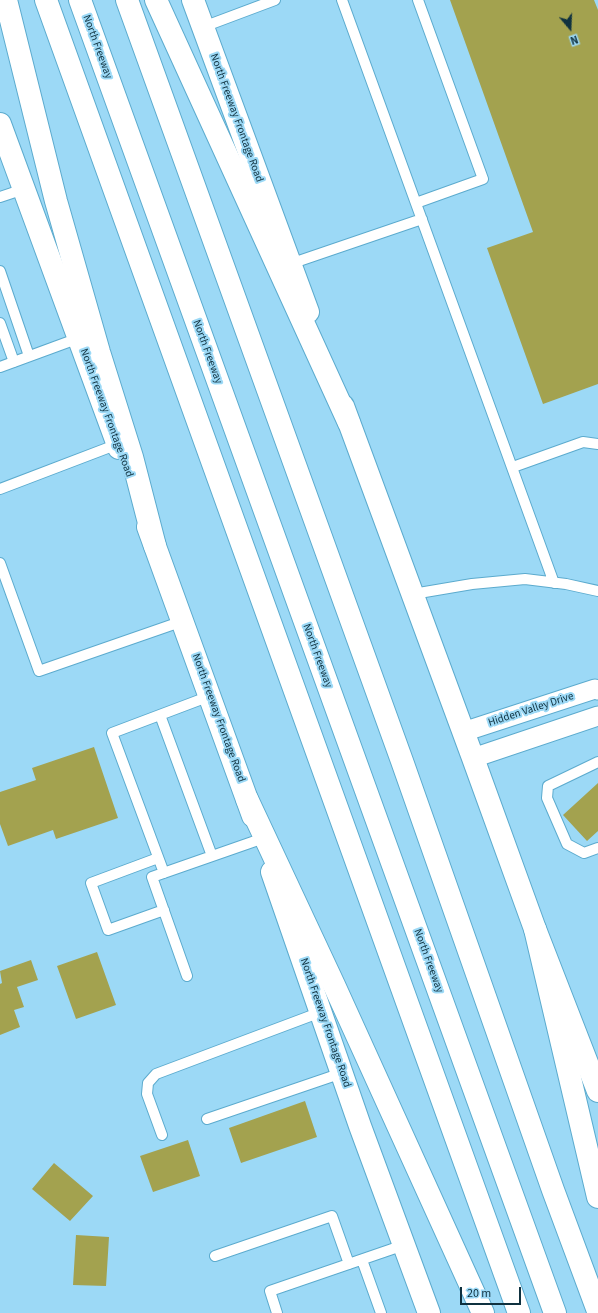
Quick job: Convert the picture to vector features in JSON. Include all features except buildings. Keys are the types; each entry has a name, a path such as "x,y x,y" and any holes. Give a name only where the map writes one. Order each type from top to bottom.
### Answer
{"main road":[{"path":"6,0 56,201 99,352 132,457 155,546"},
{"path":"46,0 519,1313"},
{"name":"North Freeway","path":"80,0 555,1313"},
{"path":"127,0 402,761 550,1182 598,1310"},
{"path":"156,0 349,423"},
{"name":"North Freeway Frontage Road","path":"193,0 464,732 535,929 598,1091"},
{"name":"North Freeway Frontage Road","path":"0,124 248,800 342,1073 429,1313"},
{"path":"248,800 483,1313"},
{"path":"535,929 598,1197"}],"street":[{"name":"Hidden Valley Drive","path":"464,732 595,689 598,690"},
{"path":"473,758 598,716"}],"lane":[{"path":"203,26 275,0"},
{"path":"342,0 554,583"},
{"path":"416,203 482,179 418,0"},
{"path":"0,197 24,189"},
{"path":"290,264 422,219"},
{"path":"0,271 29,356"},
{"path":"0,322 14,362"},
{"path":"0,367 79,338"},
{"path":"513,467 583,442 598,444"},
{"path":"0,489 118,444"},
{"path":"0,563 39,672 182,621"},
{"path":"412,594 472,584 526,578 598,591"},
{"path":"164,873 112,733 210,696"},
{"path":"160,715 212,856"},
{"path":"598,762 548,786 547,798 567,844 584,853 598,848"},
{"path":"187,976 152,877 261,839"},
{"path":"158,858 91,883 108,930 164,910"},
{"path":"162,1135 146,1094 148,1083 156,1074 321,1012"},
{"path":"207,1119 342,1073"},
{"path":"215,1256 332,1216 349,1264"},
{"path":"277,1313 270,1291 404,1245"},
{"path":"362,1260 381,1313"}]}
